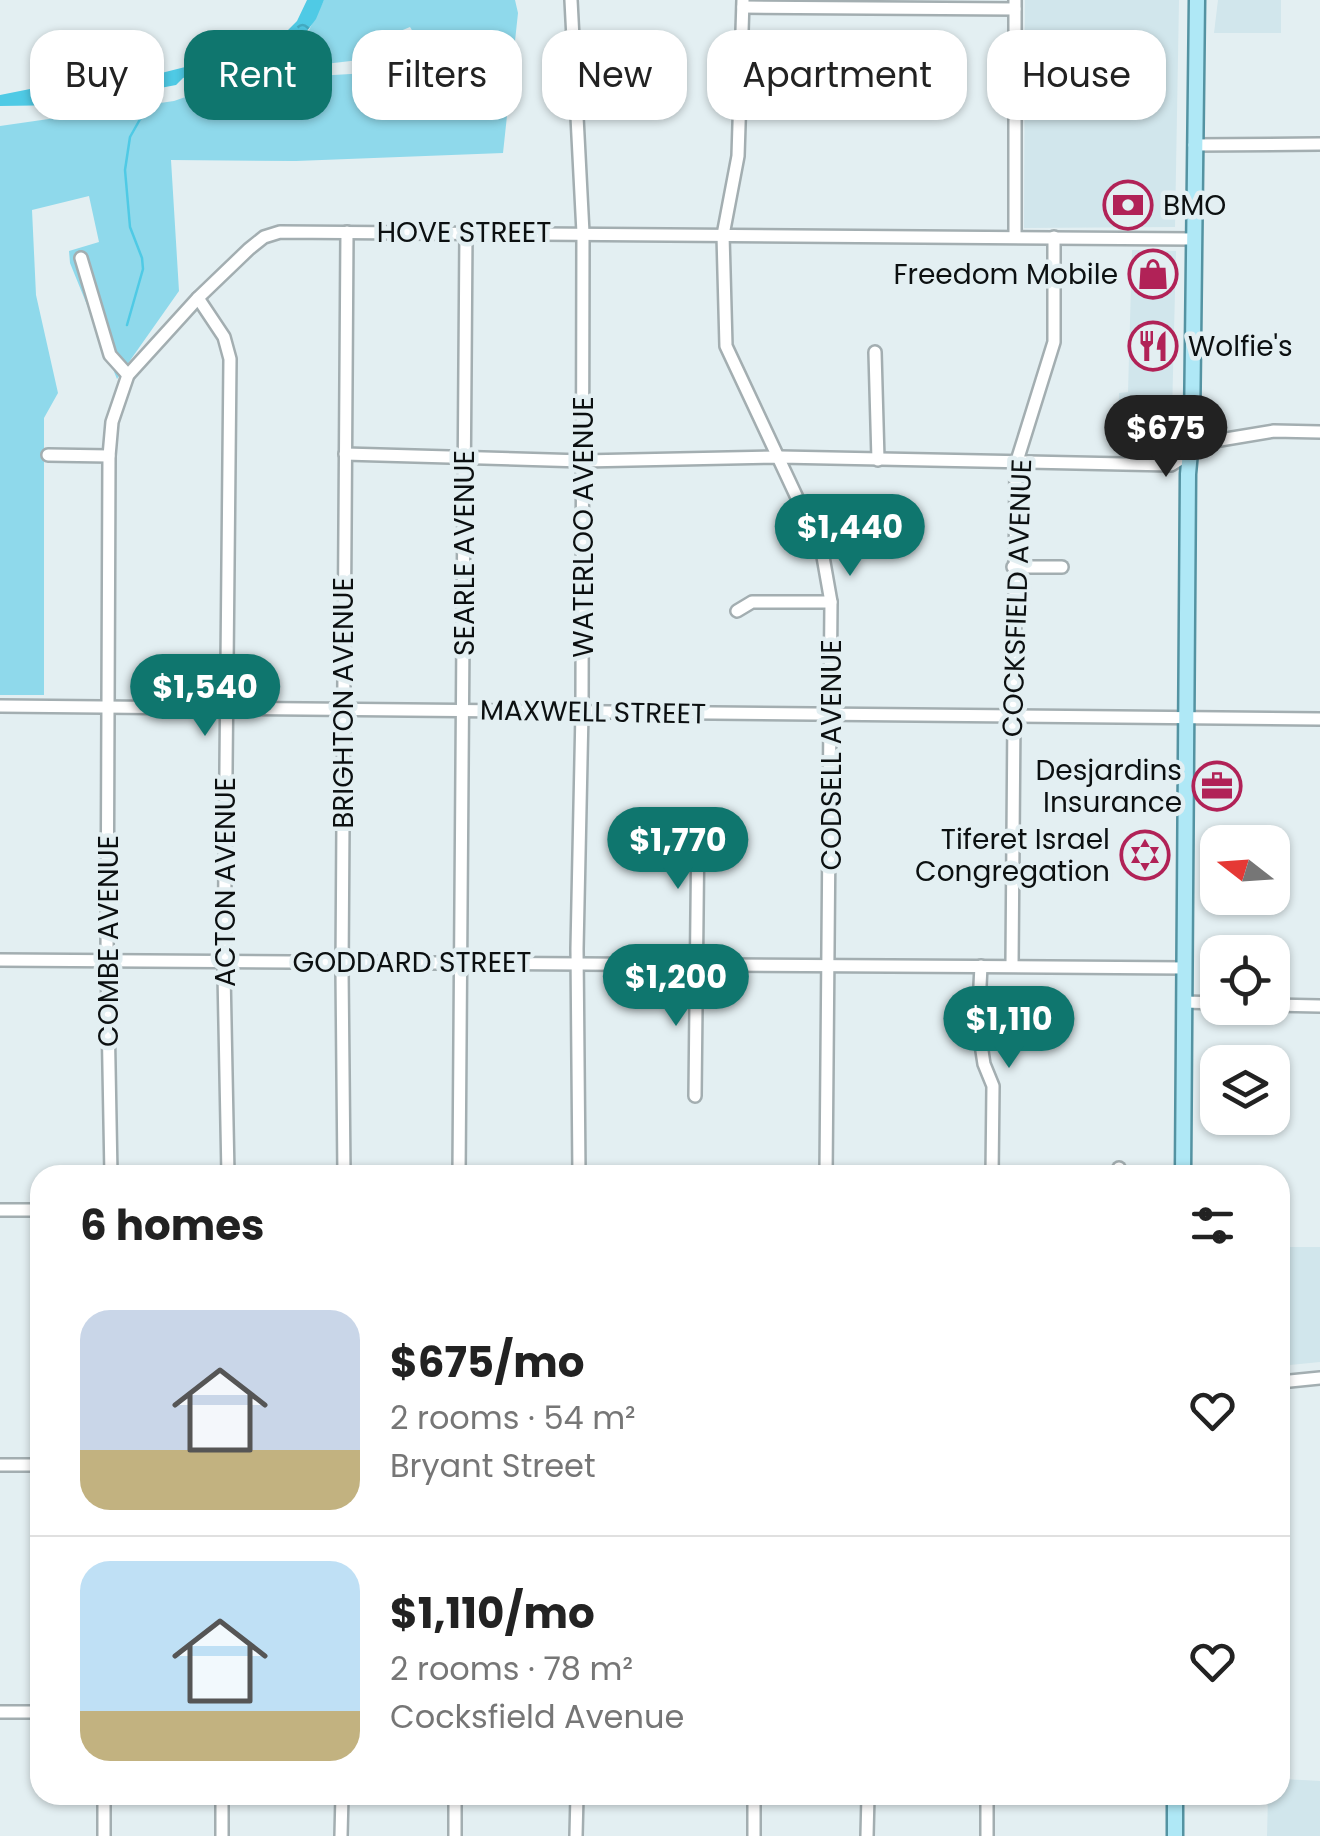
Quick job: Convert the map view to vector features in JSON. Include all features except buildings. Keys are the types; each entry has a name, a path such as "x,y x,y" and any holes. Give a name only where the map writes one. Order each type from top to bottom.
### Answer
{"main road":[{"path":"1183,1165 1197,0"},
{"path":"1175,1805 1175,1836"}],"street":[{"name":"WATERLOO AVENUE","path":"571,0 583,233 579,1165"},
{"path":"743,3 1015,4 1015,236"},
{"name":"CODSELL AVENUE","path":"743,3 738,156 723,235 726,346 822,551 832,602 826,1165"},
{"path":"1194,144 1320,144"},
{"name":"HOVE STREET","path":"108,706 112,422 128,376 198,298 264,237 280,232 466,232 1193,239"},
{"name":"BRIGHTON AVENUE","path":"344,1165 347,232"},
{"name":"SEARLE AVENUE","path":"460,1165 466,232"},
{"name":"COCKSFIELD AVENUE","path":"1012,965 1016,464 1054,342 1054,237"},
{"path":"81,258 110,355 128,376"},
{"name":"ACTON AVENUE","path":"198,298 224,337 230,359 224,960 228,1165"},
{"path":"875,352 878,460"},
{"path":"345,454 584,461 780,458 1171,465 1208,442 1274,432 1320,432"},
{"path":"48,455 109,456"},
{"path":"1013,568 1062,567"},
{"path":"737,611 752,602 832,602"},
{"name":"MAXWELL STREET","path":"0,706 1320,719"},
{"name":"COMBE AVENUE","path":"108,706 110,1165"},
{"path":"696,1096 698,822"},
{"name":"GODDARD STREET","path":"0,960 1185,968"},
{"path":"981,966 978,1025 984,1064 994,1086 992,1165"},
{"path":"1184,1002 1200,1002"},
{"path":"1290,1005 1320,1006"},
{"path":"0,1210 30,1210"},
{"path":"1290,1381 1320,1378"},
{"path":"0,1465 30,1465"},
{"path":"0,1712 30,1712"},
{"path":"104,1805 104,1836"},
{"path":"222,1805 222,1836"},
{"path":"341,1836 342,1805"},
{"path":"455,1805 455,1836"},
{"path":"576,1836 577,1805"},
{"path":"754,1805 754,1836"},
{"path":"868,1805 868,1836"},
{"path":"986,1836 987,1805"}],"shaded area":[{"path":"324,0 515,0 518,13 516,30 410,27 352,30 352,61 332,63 332,30 309,30"},
{"path":"1025,0 1179,0 1175,227 1024,228 1024,120 1166,120 1166,30 1025,30"},
{"path":"1218,0 1281,0 1281,33 1214,33"},
{"path":"352,74 352,120 507,120 503,153 296,161 171,160 179,291 117,379 70,263 69,251 99,242 89,196 32,210 36,295 58,393 44,418 44,695 0,695 0,126 42,120 164,120 164,102 184,98 184,120 332,120 332,75"},
{"path":"1132,250 1176,251 1171,455 1118,454 1119,393 1128,392"},
{"path":"1290,1247 1320,1247 1320,1362 1290,1365"},
{"path":"1290,1779 1320,1781 1320,1836 1267,1836 1268,1805 1290,1805"}],"water":[{"path":"307,0 324,0 308,30 288,30"},
{"path":"184,67 184,78 176,85 164,87 164,72"},
{"path":"30,89 30,106 0,106 0,95"}],"waterway":[{"path":"127,325 143,269 130,227 125,170 130,137 140,120"}],"place":[{"name":"BMO","path":"1128,205"},
{"name":"Freedom Mobile","path":"1153,274"},
{"name":"Wolfie's","path":"1153,346"},
{"name":"Desjardins Insurance","path":"1217,786"},
{"name":"Tiferet Israel Congregation","path":"1145,855"}]}
